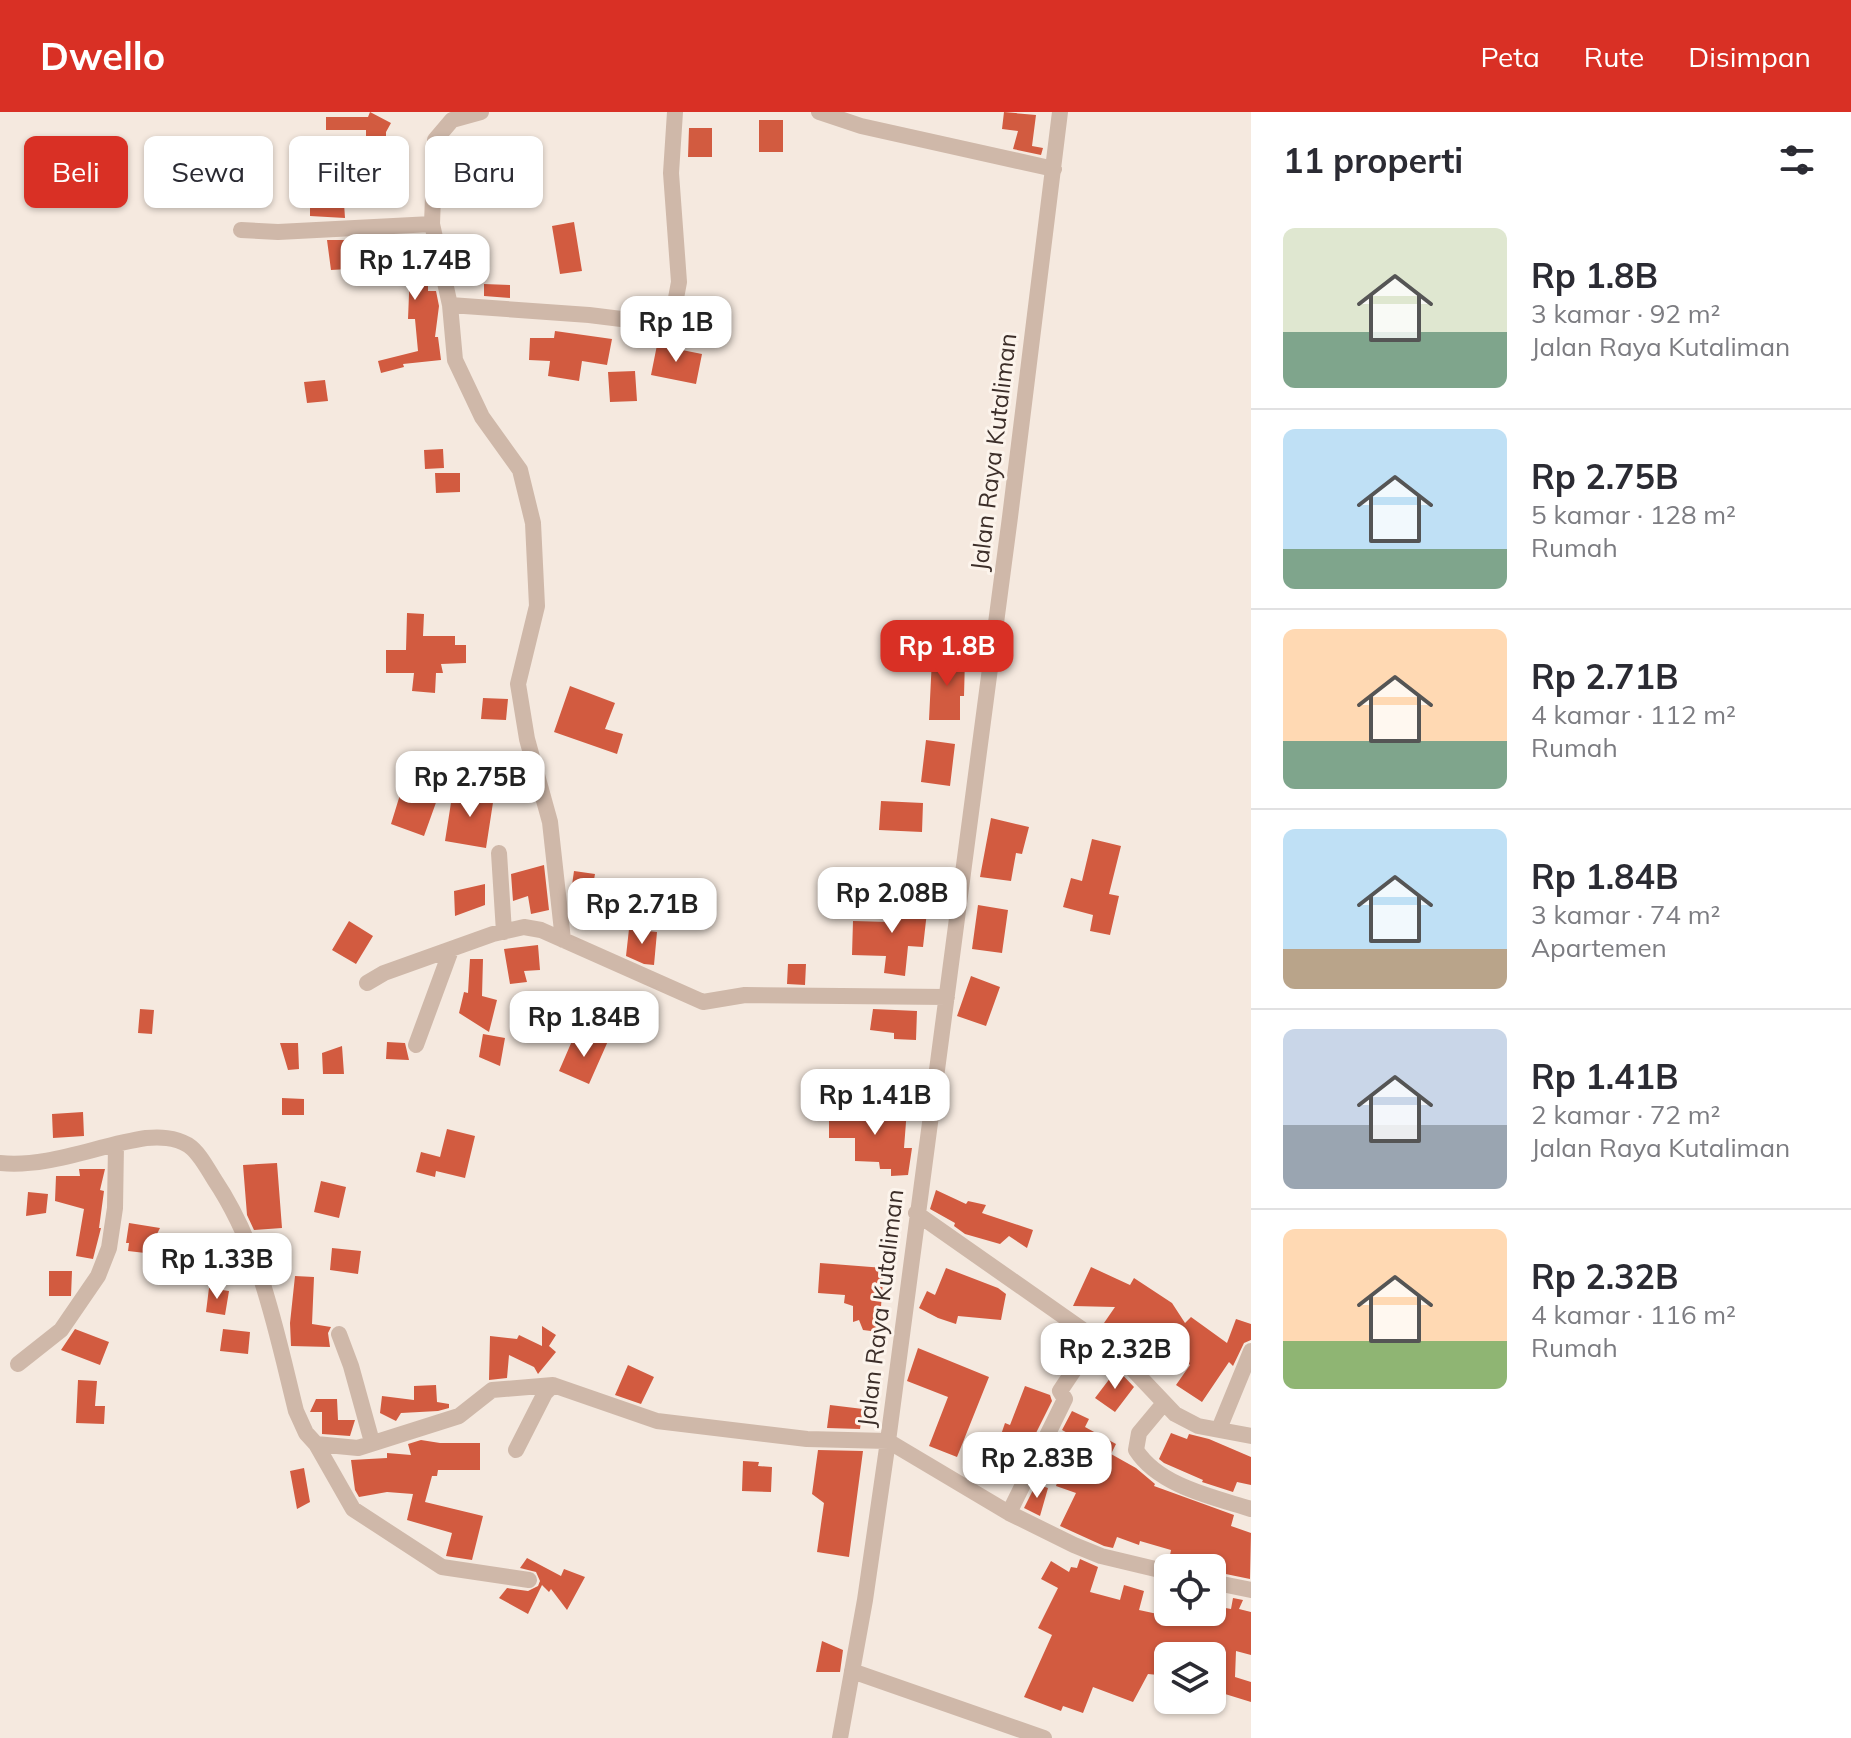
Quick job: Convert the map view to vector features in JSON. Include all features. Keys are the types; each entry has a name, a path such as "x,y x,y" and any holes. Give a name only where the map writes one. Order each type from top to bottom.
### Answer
{"street":[{"path":"481,112 452,120 435,140 432,224 450,305 455,360 482,417 520,470 533,523 537,606 518,684 527,739 550,822 563,940"},
{"path":"671,325 679,282 671,173 675,112"},
{"path":"819,112 861,126 1054,169"},
{"name":"Jalan Raya Kutaliman","path":"1060,112 888,1441 913,1453 1009,1513 1086,1550 1154,1568"},
{"path":"241,230 278,232 432,224"},
{"path":"450,305 589,315 694,328"},
{"path":"499,853 504,932"},
{"path":"367,983 384,973 524,927 541,930 703,1002 745,995 947,997"},
{"path":"416,1045 451,950"},
{"path":"0,1163 40,1161 146,1138 163,1137 188,1146 198,1154 233,1207 256,1259 296,1411 306,1433 316,1444 353,1509 442,1567 529,1580"},
{"path":"18,1364 61,1330 98,1276 109,1248 115,1208 116,1145"},
{"path":"916,1213 1013,1283 1096,1337 1120,1356 1175,1414 1198,1426 1251,1436"},
{"path":"339,1334 372,1442"},
{"path":"1009,1513 1065,1399 1060,1391 1096,1337"},
{"path":"1219,1429 1251,1351"},
{"path":"316,1444 358,1448 459,1416 492,1390 553,1385 657,1421 807,1439 888,1441 840,1738"},
{"path":"516,1450 545,1393 553,1385"},
{"path":"1164,1403 1139,1433 1136,1450 1141,1459 1195,1491 1251,1509"},
{"path":"1226,1585 1251,1590"},
{"path":"852,1671 1044,1738"}],"building":[{"path":"370,112 391,123 386,136 366,136 366,130 326,130 326,117 368,117"},
{"path":"1004,112 1036,115 1032,146 1043,148 1041,155 1013,149 1018,131 1002,129"},
{"path":"759,120 783,120 783,152 759,152"},
{"path":"689,128 712,128 712,157 688,157"},
{"path":"310,208 344,208 345,218 310,216"},
{"path":"574,222 582,271 560,274 552,226"},
{"path":"421,236 421,259 428,259 428,291 436,291 439,306 435,337 438,337 441,360 403,364 404,367 381,373 378,361 418,351 415,319 408,319 410,270 386,271 388,239"},
{"path":"327,240 346,240 347,256 366,255 366,268 331,270"},
{"path":"484,284 510,285 510,298 484,296"},
{"path":"555,331 612,339 607,365 582,361 579,381 548,376 550,361 529,360 530,338 554,338"},
{"path":"657,345 702,354 696,384 651,375"},
{"path":"635,371 637,401 610,402 608,372"},
{"path":"325,380 328,401 307,403 304,382"},
{"path":"443,449 444,468 425,469 424,450"},
{"path":"435,473 460,473 460,492 436,493"},
{"path":"407,613 424,614 423,636 455,636 455,645 466,645 466,663 441,664 443,673 436,673 435,693 412,691 414,673 386,673 386,650 406,650"},
{"path":"932,658 965,658 960,720 929,720"},
{"path":"570,686 615,703 605,729 623,734 617,754 554,732"},
{"path":"483,698 508,699 506,720 481,719"},
{"path":"926,740 955,744 950,786 921,782"},
{"path":"407,772 443,783 424,836 391,824"},
{"path":"453,790 494,796 486,848 445,841"},
{"path":"881,801 923,803 922,832 879,830"},
{"path":"991,818 1029,827 1022,854 1016,853 1011,881 980,877"},
{"path":"1092,839 1121,846 1109,894 1119,896 1110,935 1090,931 1093,915 1063,907 1071,878 1082,881"},
{"path":"544,865 549,910 531,914 528,896 513,901 511,874"},
{"path":"574,871 595,874 588,914 571,911"},
{"path":"485,884 485,905 455,916 454,891"},
{"path":"893,900 928,903 923,947 908,946 905,976 884,973 886,956 852,955 853,921 890,922"},
{"path":"978,905 1008,910 1002,953 972,949"},
{"path":"349,921 373,936 356,964 332,950"},
{"path":"629,929 657,932 654,965 626,956"},
{"path":"538,945 540,970 524,971 527,982 510,984 504,949"},
{"path":"470,959 483,959 482,996 497,1000 489,1032 459,1013 464,992 468,993"},
{"path":"788,964 806,964 805,985 787,984"},
{"path":"971,976 1000,987 986,1026 957,1016"},
{"path":"140,1009 154,1010 152,1034 138,1033"},
{"path":"873,1009 917,1011 916,1040 894,1039 894,1033 870,1030"},
{"path":"483,1034 505,1038 500,1066 479,1057"},
{"path":"593,1034 608,1041 589,1084 559,1071 572,1041 587,1048"},
{"path":"387,1042 405,1043 409,1060 386,1059"},
{"path":"280,1043 298,1043 299,1069 288,1070"},
{"path":"342,1046 344,1074 323,1074 322,1053"},
{"path":"282,1098 304,1099 304,1115 282,1115"},
{"path":"907,1109 904,1148 912,1148 908,1175 891,1176 891,1169 880,1169 879,1162 855,1161 855,1138 829,1138 829,1112"},
{"path":"83,1112 84,1136 53,1138 52,1114"},
{"path":"447,1129 475,1136 465,1178 436,1171 435,1177 416,1172 421,1152 440,1157"},
{"path":"277,1163 282,1228 254,1230 247,1215 243,1165"},
{"path":"79,1169 105,1169 100,1190 104,1191 101,1228 93,1259 76,1256 84,1209 55,1201 56,1176 80,1176"},
{"path":"321,1181 346,1187 339,1218 314,1212"},
{"path":"936,1190 966,1204 968,1201 986,1205 982,1213 1033,1230 1027,1248 1009,1236 1000,1244 965,1234 954,1226 955,1223 930,1209"},
{"path":"28,1192 48,1194 46,1213 26,1216"},
{"path":"129,1223 160,1228 154,1254 128,1251"},
{"path":"332,1248 361,1251 358,1274 330,1270"},
{"path":"820,1263 884,1268 879,1332 863,1330 859,1320 853,1322 853,1306 844,1303 845,1295 818,1293"},
{"path":"1091,1267 1130,1285 1134,1278 1172,1303 1185,1323 1191,1317 1227,1343 1236,1319 1251,1324 1251,1340 1244,1343 1233,1366 1229,1362 1202,1402 1176,1385 1190,1365 1173,1350 1150,1372 1132,1352 1138,1346 1104,1323 1115,1307 1073,1306"},
{"path":"946,1268 1006,1294 1001,1320 958,1316 956,1324 919,1308 927,1291 935,1295"},
{"path":"49,1271 72,1271 71,1296 49,1296"},
{"path":"295,1276 314,1277 312,1324 331,1327 328,1333 330,1347 291,1346"},
{"path":"209,1288 229,1291 225,1315 206,1312"},
{"path":"542,1326 556,1335 549,1346 556,1352 538,1374 534,1367 509,1355 507,1378 489,1380 490,1336 517,1339 519,1335 542,1346"},
{"path":"75,1329 109,1342 100,1365 61,1350"},
{"path":"223,1329 250,1332 248,1354 220,1351"},
{"path":"1062,1335 1078,1344 1062,1367 1048,1360"},
{"path":"918,1348 989,1377 957,1457 929,1446 948,1397 907,1381"},
{"path":"628,1365 654,1377 641,1404 615,1395"},
{"path":"1117,1369 1134,1387 1115,1412 1095,1398"},
{"path":"78,1380 97,1381 95,1406 105,1406 104,1424 76,1423"},
{"path":"436,1385 437,1402 449,1404 449,1408 401,1413 396,1421 380,1413 382,1396 414,1400 414,1386"},
{"path":"1025,1386 1050,1395 1052,1401 1018,1469 992,1461 1005,1423 1010,1425"},
{"path":"316,1399 337,1399 338,1420 355,1420 350,1436 322,1434 322,1412 310,1412"},
{"path":"830,1405 863,1409 860,1429 827,1428"},
{"path":"1072,1411 1089,1419 1085,1427 1116,1444 1111,1454 1136,1468 1154,1486 1234,1515 1231,1526 1251,1533 1250,1579 1226,1574 1226,1554 1170,1554 1171,1550 1140,1541 1139,1545 1117,1537 1113,1548 1060,1526 1076,1493 1056,1486 1073,1436 1062,1430"},
{"path":"1171,1433 1187,1439 1189,1434 1209,1439 1251,1457 1251,1485 1237,1482 1233,1492 1202,1482 1164,1463 1159,1459"},
{"path":"421,1440 480,1443 480,1470 438,1470 437,1476 432,1476 425,1502 483,1516 472,1560 446,1556 452,1533 407,1520 413,1494 387,1492 359,1497 355,1490 351,1460 387,1458 387,1453 411,1455 408,1444"},
{"path":"818,1450 863,1451 849,1557 817,1552 824,1503 812,1494"},
{"path":"743,1461 772,1467 771,1492 742,1491"},
{"path":"304,1468 310,1502 297,1509 290,1471"},
{"path":"1036,1484 1048,1488 1040,1516 1024,1508"},
{"path":"527,1558 561,1576 564,1569 585,1577 567,1610 551,1589 549,1592 542,1585 528,1614 499,1598 507,1588 528,1591 538,1586 540,1581 536,1572 520,1568"},
{"path":"1080,1559 1098,1567 1090,1592 1120,1600 1124,1585 1144,1591 1139,1610 1154,1613 1154,1626 1226,1626 1226,1608 1231,1609 1233,1598 1243,1600 1239,1609 1251,1612 1251,1655 1236,1651 1235,1677 1251,1682 1251,1702 1226,1694 1226,1642 1154,1642 1154,1675 1148,1674 1133,1702 1093,1687 1083,1713 1063,1706 1061,1711 1024,1697 1052,1635 1038,1628 1058,1588 1041,1579 1051,1561 1069,1572 1071,1567 1077,1568"},
{"path":"822,1641 843,1650 840,1672 816,1672"}]}
